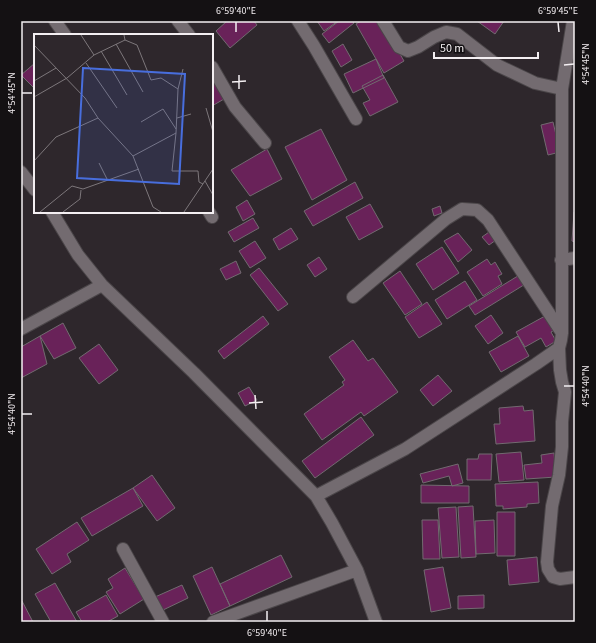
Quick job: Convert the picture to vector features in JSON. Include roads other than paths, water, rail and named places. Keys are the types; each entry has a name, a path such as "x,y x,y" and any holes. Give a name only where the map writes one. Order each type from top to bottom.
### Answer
{"street":[{"path":"55,21 64,34"},
{"path":"178,21 188,34"},
{"path":"298,21 356,119"},
{"path":"383,21 399,47 408,51 446,32 457,34 497,65 535,84 562,89"},
{"path":"573,21 562,89 562,333 559,348 560,370 565,392 562,422 562,447 559,475 552,506 547,562 548,569 552,577 575,577"},
{"path":"213,68 235,108 265,143"},
{"path":"21,172 34,189"},
{"path":"353,296 446,219 462,209 477,210 488,220 562,333"},
{"path":"53,213 78,255 102,285 194,373 316,496 357,570 376,622"},
{"path":"561,260 575,258"},
{"path":"21,329 102,285"},
{"path":"316,496 405,449 559,348"},
{"path":"123,549 164,622"},
{"path":"213,622 357,570"}]}
